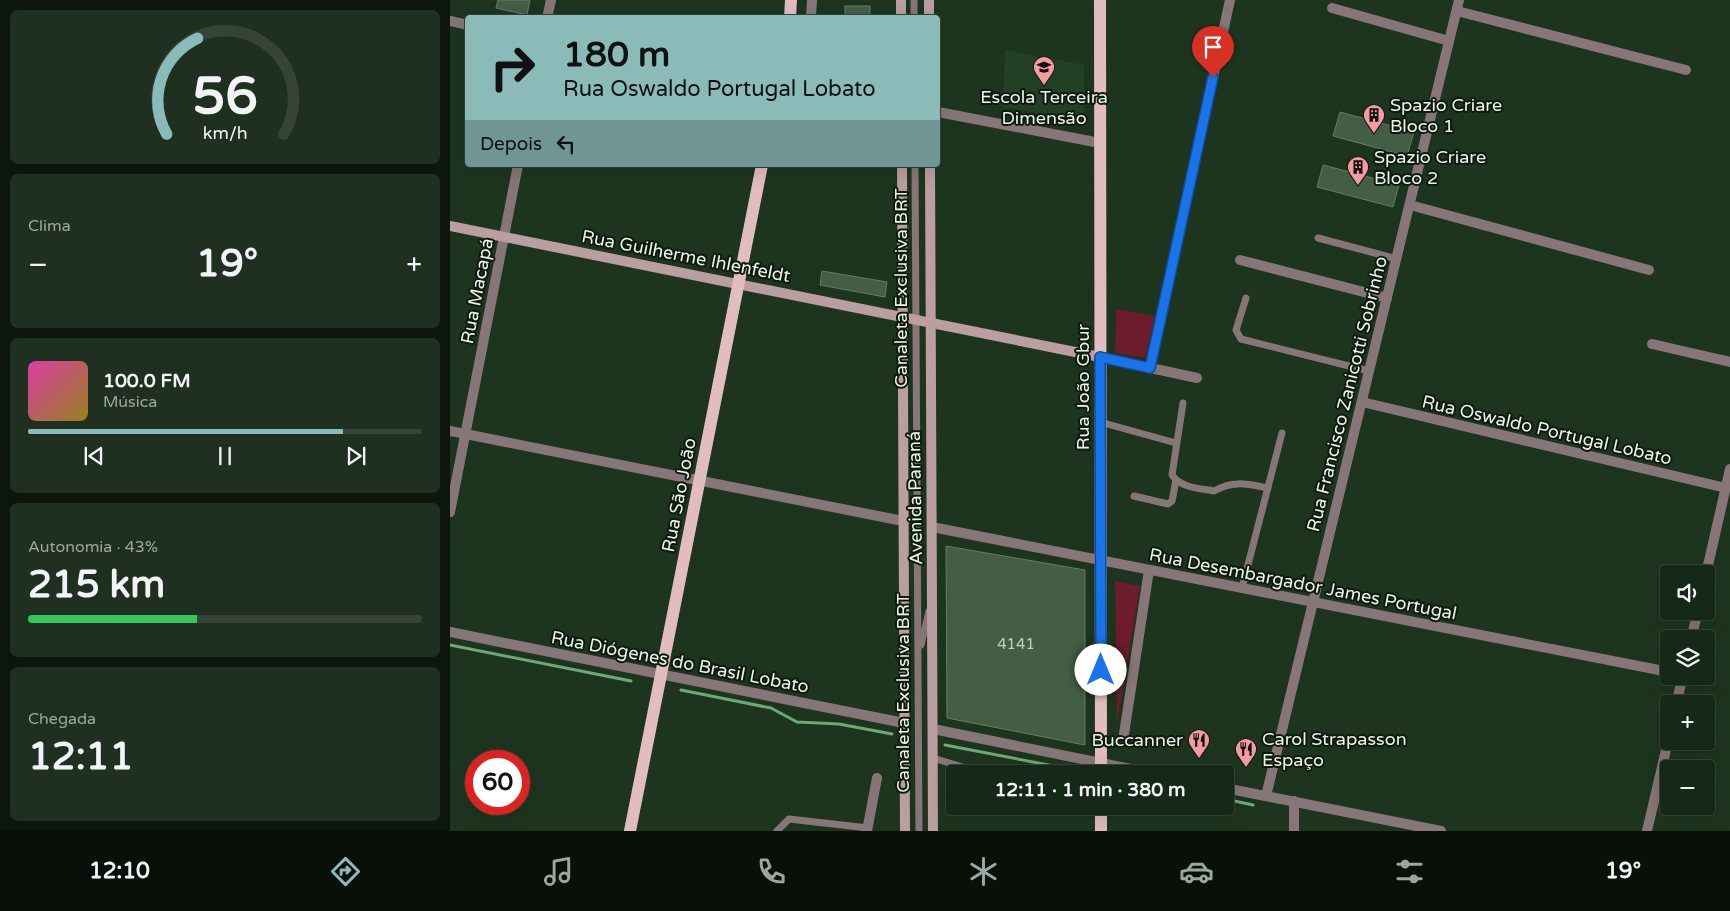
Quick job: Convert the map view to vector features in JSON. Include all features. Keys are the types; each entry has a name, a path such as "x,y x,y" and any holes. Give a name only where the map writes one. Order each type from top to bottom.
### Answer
{"main road":[{"path":"790,15 791,0"},
{"name":"Rua João Gbur","path":"1100,0 1101,765"},
{"name":"Rua São João","path":"630,831 762,167"},
{"path":"1101,815 1101,831"}],"street":[{"path":"548,15 551,0"},
{"path":"811,15 812,0"},
{"path":"901,0 901,15"},
{"path":"929,0 929,15"},
{"path":"1150,368 1230,0"},
{"name":"Rua Francisco Zanicotti Sobrinho","path":"1266,796 1459,0"},
{"path":"1332,8 1449,41"},
{"path":"1457,11 1686,70"},
{"path":"450,22 465,24"},
{"path":"940,112 1100,143"},
{"name":"Rua Macapá","path":"450,512 518,167"},
{"name":"Avenida Paraná","path":"902,167 905,831"},
{"name":"Avenida Paraná","path":"930,167 933,831"},
{"path":"1410,205 1649,270"},
{"name":"Rua Guilherme Ihlenfeldt","path":"450,226 916,320"},
{"path":"1240,260 1387,298"},
{"path":"916,320 1197,378"},
{"path":"1652,344 1730,362"},
{"name":"Rua Oswaldo Portugal Lobato","path":"1362,402 1726,488"},
{"path":"450,431 903,521"},
{"path":"1708,565 1730,469"},
{"name":"Rua Desembargador James Portugal","path":"932,527 1660,670"},
{"path":"1124,734 1149,570"},
{"name":"Rua Diógenes do Brasil Lobato","path":"450,632 904,723"},
{"path":"933,729 1088,765"},
{"path":"1647,831 1666,750"},
{"path":"867,829 877,778"},
{"path":"1234,790 1416,828 1441,831"},
{"path":"1294,801 1294,831"}],"lane":[{"path":"914,0 914,15"},
{"name":"Canaleta Exclusiva BRT","path":"915,167 919,831"},
{"path":"1318,238 1397,259"},
{"path":"1246,298 1236,330 1242,339 1370,371"},
{"path":"1183,403 1172,475 1176,480 1184,485 1214,491 1224,485 1238,482 1268,488"},
{"path":"1100,422 1176,443"},
{"path":"1242,588 1282,433"},
{"path":"1134,496 1168,504 1172,501 1176,480"},
{"path":"918,655 932,598"},
{"path":"933,758 956,765"},
{"path":"778,831 789,819 867,829"}],"shaded area":[{"name":"Escola Terceira Dimensão","path":"1005,50 1084,65 1084,121 1003,107"},
{"path":"1116,309 1155,316 1145,358 1115,353"},
{"path":"1115,581 1140,586 1117,723"}],"building":[{"path":"498,0 530,0 527,15 496,8"},
{"path":"845,6 870,6 870,15 845,15"},
{"name":"Spazio Criare Bloco 1","path":"1340,112 1414,132 1407,156 1333,136"},
{"name":"Spazio Criare Bloco 2","path":"1323,165 1399,185 1393,207 1317,187"},
{"path":"822,271 887,282 885,297 820,285"},
{"path":"946,546 1085,570 1085,745 947,718"}],"waterway":[{"path":"450,645 631,681"},
{"path":"681,690 771,708 797,722 839,724 892,734"},
{"path":"945,745 1049,765"},
{"path":"1234,801 1253,805"}],"place":[{"name":"Escola Terceira Dimensão","path":"1044,86"},
{"name":"Spazio Criare Bloco 1","path":"1374,134"},
{"name":"Spazio Criare Bloco 2","path":"1358,186"},
{"name":"Buccanner","path":"1199,759"},
{"name":"Carol Strapasson Espaço","path":"1246,768"}],"route":[{"path":"1101,670 1100,357 1150,368 1213,77"}]}
